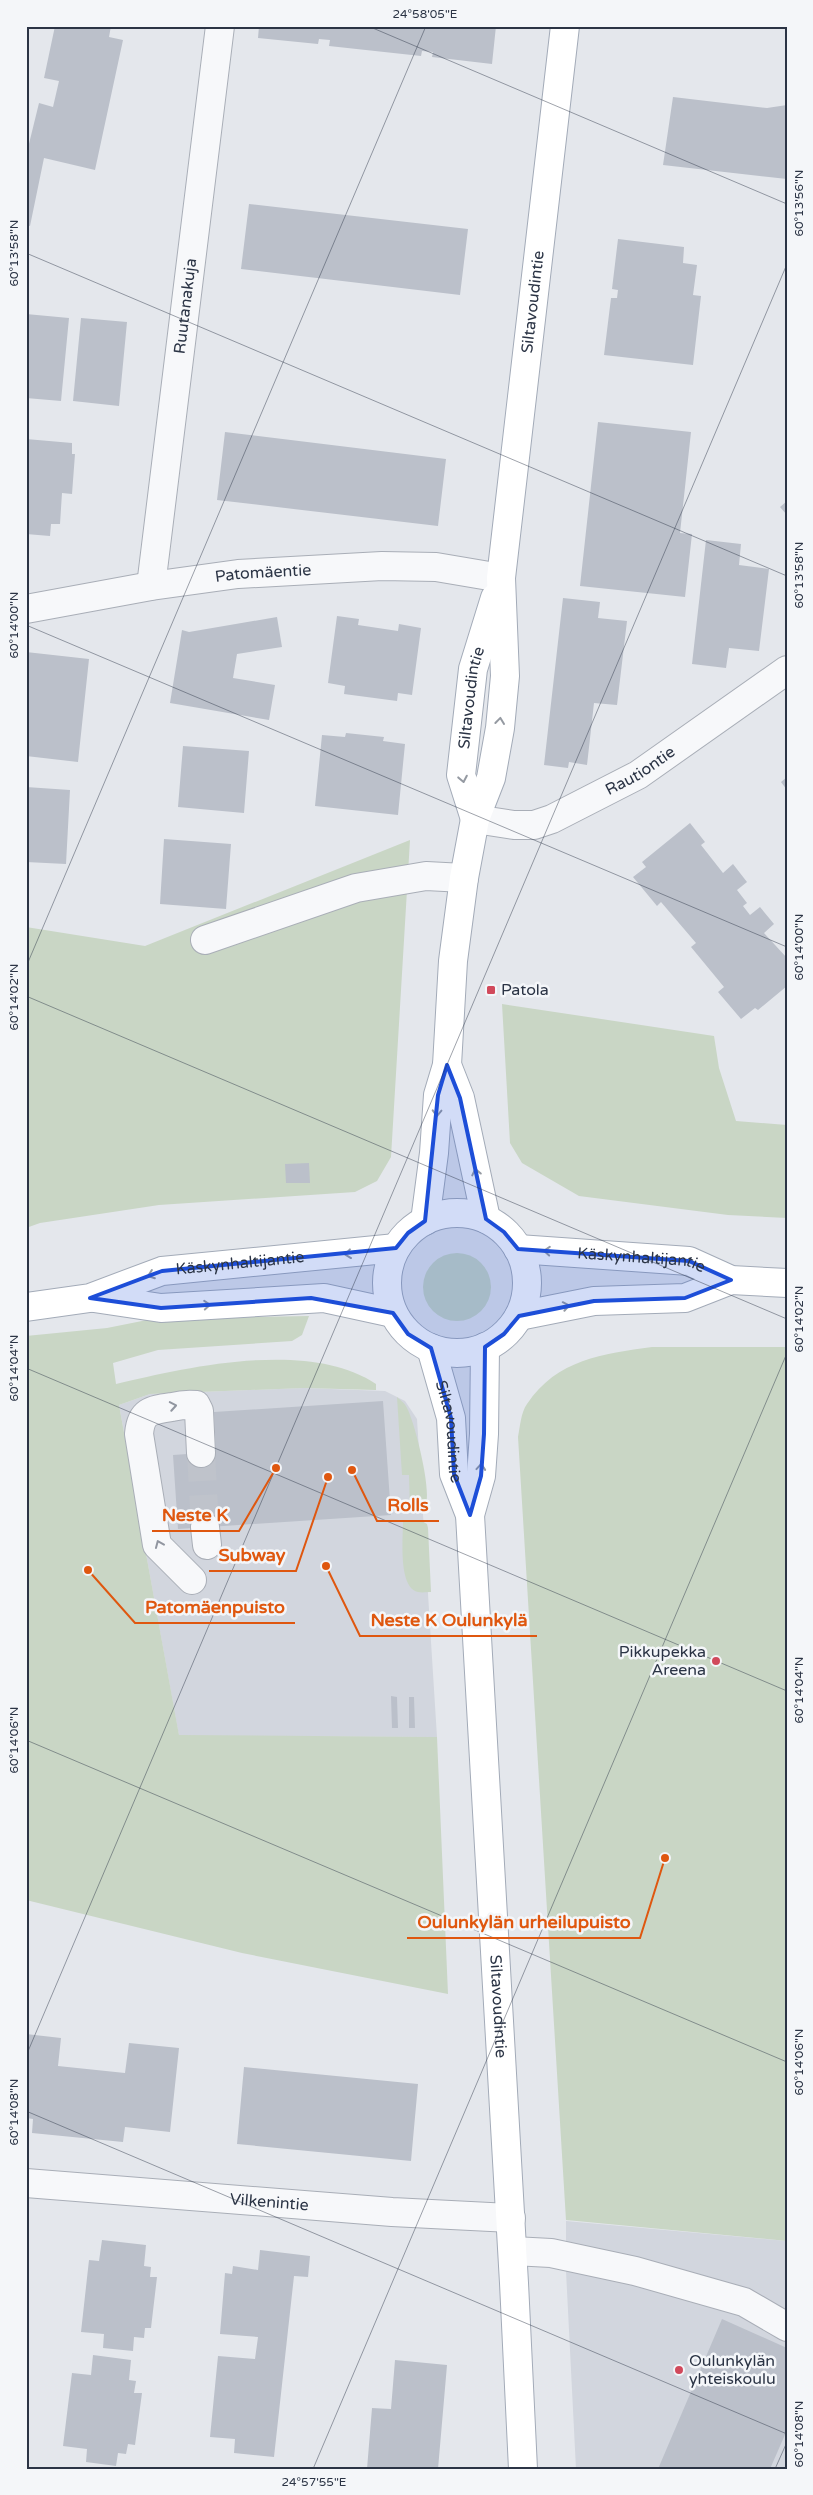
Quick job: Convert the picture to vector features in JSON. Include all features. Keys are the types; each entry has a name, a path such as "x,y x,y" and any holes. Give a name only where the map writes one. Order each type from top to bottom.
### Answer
{"main road":[{"name":"Siltavoudintie","path":"425,1221 434,1153 438,1095 447,1065 453,961 464,878 475,819 491,778 505,676 501,578 565,26"},
{"name":"Siltavoudintie","path":"447,1065 460,1098 486,1219"},
{"path":"455,1213 486,1219 504,1232 518,1249 525,1269 527,1280 519,1316 504,1334 485,1347 473,1351 452,1353 431,1348 408,1334 393,1313 389,1300 387,1279 390,1260 396,1248 408,1233 425,1221 441,1215 455,1213"},
{"name":"Käskynhaltijantie","path":"26,1307 90,1298 162,1271 396,1248"},
{"name":"Käskynhaltijantie","path":"518,1249 689,1261 731,1280 787,1283"},
{"name":"Käskynhaltijantie","path":"519,1316 594,1301 685,1298 731,1280"},
{"name":"Käskynhaltijantie","path":"90,1298 161,1308 324,1298 393,1313"},
{"name":"Siltavoudintie","path":"485,1347 484,1434 480,1476 470,1515 511,2218 523,2469"},
{"name":"Siltavoudintie","path":"431,1348 452,1418 454,1474 470,1515"}],"street":[{"name":"Ruutanakuja","path":"151,586 220,26"},
{"name":"Patomäentie","path":"26,609 151,586 238,574 382,566 436,567 501,578"},
{"name":"Rautiontie","path":"475,819 514,825 534,824 552,819 638,775 787,670"},
{"path":"205,940 356,888 426,876 464,878"},
{"path":"192,1580 158,1545 139,1434 140,1423 152,1410 188,1404 196,1405 199,1412 201,1453"},
{"name":"Vilkenintie","path":"26,2183 392,2212 511,2218"},
{"path":"512,2251 551,2253 635,2271 744,2302 787,2327"}],"highlighted area":[{"path":"447,1065 460,1098 486,1219 504,1232 518,1249 689,1261 731,1280 685,1298 594,1301 519,1316 504,1334 485,1347 484,1434 481,1476 470,1515 454,1474 451,1418 431,1348 408,1334 393,1313 311,1298 161,1308 90,1298 162,1271 396,1248 408,1233 425,1221 438,1095"}],"shaded area":[{"path":"304,1388 385,1391 405,1401 417,1419 437,1737 179,1736 119,1405 150,1394"},
{"name":"Oulunkylän yhteiskoulu","path":"566,2221 787,2241 787,2469 576,2469 566,2271"}],"green space":[{"path":"410,840 391,1157 377,1181 355,1192 159,1205 40,1223 26,1228 26,927 145,946"},
{"path":"502,1004 714,1036 719,1068 736,1121 787,1125 787,1218 728,1215 579,1196 522,1163 510,1143"},
{"path":"457,1253 470,1256 481,1263 488,1274 491,1287 488,1300 481,1311 470,1318 457,1321 444,1318 433,1311 426,1300 423,1287 426,1274 433,1263 444,1256"},
{"path":"309,1316 302,1335 292,1341 158,1350 113,1363 116,1384 178,1370 213,1365 248,1361 284,1360 318,1363 349,1370 376,1384 376,1390 304,1388 150,1394 119,1405 179,1735 437,1737 448,1994 242,1953 26,1900 26,1336 107,1328 152,1319"},
{"path":"652,1347 787,1347 787,2241 566,2220 518,1437 525,1407 539,1389 552,1377 582,1361 599,1356"},
{"path":"397,1397 405,1405 410,1416 418,1441 426,1484 427,1495 425,1505 422,1508 410,1511 409,1475 402,1475"},
{"path":"420,1520 427,1524 428,1528 431,1592 418,1592 412,1588 407,1582 404,1572 402,1550 403,1522"}],"building":[{"path":"55,26 111,26 109,37 123,40 95,170 44,158 30,226 26,225 26,156 39,103 53,107 59,81 44,78"},
{"path":"259,26 496,26 492,64 432,57 433,52 422,51 421,56 329,46 330,40 319,39 318,44 258,38"},
{"path":"673,97 767,108 787,105 787,179 663,165"},
{"path":"249,204 468,229 460,295 241,269"},
{"path":"618,239 684,247 683,263 697,265 693,295 701,296 693,365 604,355 611,298 617,298 618,290 612,289"},
{"path":"26,314 69,318 61,401 26,398"},
{"path":"81,318 127,322 119,406 73,401"},
{"path":"598,422 691,432 680,533 692,534 685,597 580,586"},
{"path":"225,432 446,459 438,526 217,500"},
{"path":"26,439 72,443 72,454 75,454 72,494 62,493 60,524 51,524 50,536 26,534"},
{"path":"787,501 787,515 780,507"},
{"path":"706,540 741,544 739,565 769,569 759,651 729,648 726,668 692,664"},
{"path":"563,598 600,602 598,618 627,621 617,705 594,703 587,765 569,762 568,768 544,765"},
{"path":"337,616 359,619 358,625 398,631 399,624 421,628 412,695 398,693 397,701 344,694 345,686 328,683"},
{"path":"277,617 282,647 237,654 233,678 275,685 269,720 170,703 182,630 189,632"},
{"path":"26,652 89,659 78,762 26,756"},
{"path":"346,733 384,737 383,741 405,744 398,815 315,806 322,735 345,737"},
{"path":"183,746 249,751 244,813 178,807"},
{"path":"787,777 787,790 781,782"},
{"path":"26,787 70,790 66,864 26,862"},
{"path":"690,823 705,842 701,845 723,873 733,864 747,882 737,890 747,903 743,906 750,915 760,907 774,924 764,933 787,958 787,986 758,1010 755,1008 741,1019 718,992 724,987 691,947 696,943 661,902 657,906 633,877 646,867 642,862"},
{"path":"164,839 231,844 226,909 160,904"},
{"path":"309,1163 310,1183 286,1183 285,1164"},
{"path":"383,1401 391,1515 178,1529 173,1455 216,1452 214,1412"},
{"path":"391,1696 397,1697 398,1728 392,1728"},
{"path":"409,1697 414,1697 415,1728 409,1728"},
{"path":"26,2034 61,2038 58,2066 125,2073 129,2043 179,2048 170,2132 125,2127 123,2142 32,2133 33,2119 26,2118"},
{"path":"244,2067 418,2084 411,2161 237,2144"},
{"path":"102,2240 146,2245 144,2266 151,2267 150,2277 157,2277 151,2328 145,2328 144,2338 134,2337 133,2351 103,2348 104,2334 81,2332 89,2260 99,2261"},
{"path":"260,2250 310,2256 308,2277 294,2276 274,2457 234,2453 235,2439 210,2437 218,2356 255,2359 258,2337 220,2334 225,2273 232,2274 233,2266 258,2270"},
{"path":"722,2319 787,2348 787,2430 770,2469 658,2469"},
{"path":"93,2355 131,2360 129,2380 136,2381 134,2393 142,2393 135,2445 128,2444 126,2454 118,2453 116,2466 86,2462 87,2449 63,2446 72,2373 91,2375"},
{"path":"395,2360 447,2365 438,2469 367,2469 372,2408 391,2409"}],"tunnel":[{"path":"201,1453 205,1527"}],"place":[{"name":"Patola","path":"491,990"},
{"name":"Neste K","path":"276,1468"},
{"name":"Rolls","path":"352,1470"},
{"name":"Subway","path":"328,1477"},
{"name":"Neste K Oulunkylä","path":"326,1566"},
{"name":"Patomäenpuisto","path":"88,1570"},
{"name":"Pikkupekka Areena","path":"716,1661"},
{"name":"Oulunkylän urheilupuisto","path":"665,1858"},
{"name":"Oulunkylän yhteiskoulu","path":"679,2370"}]}
